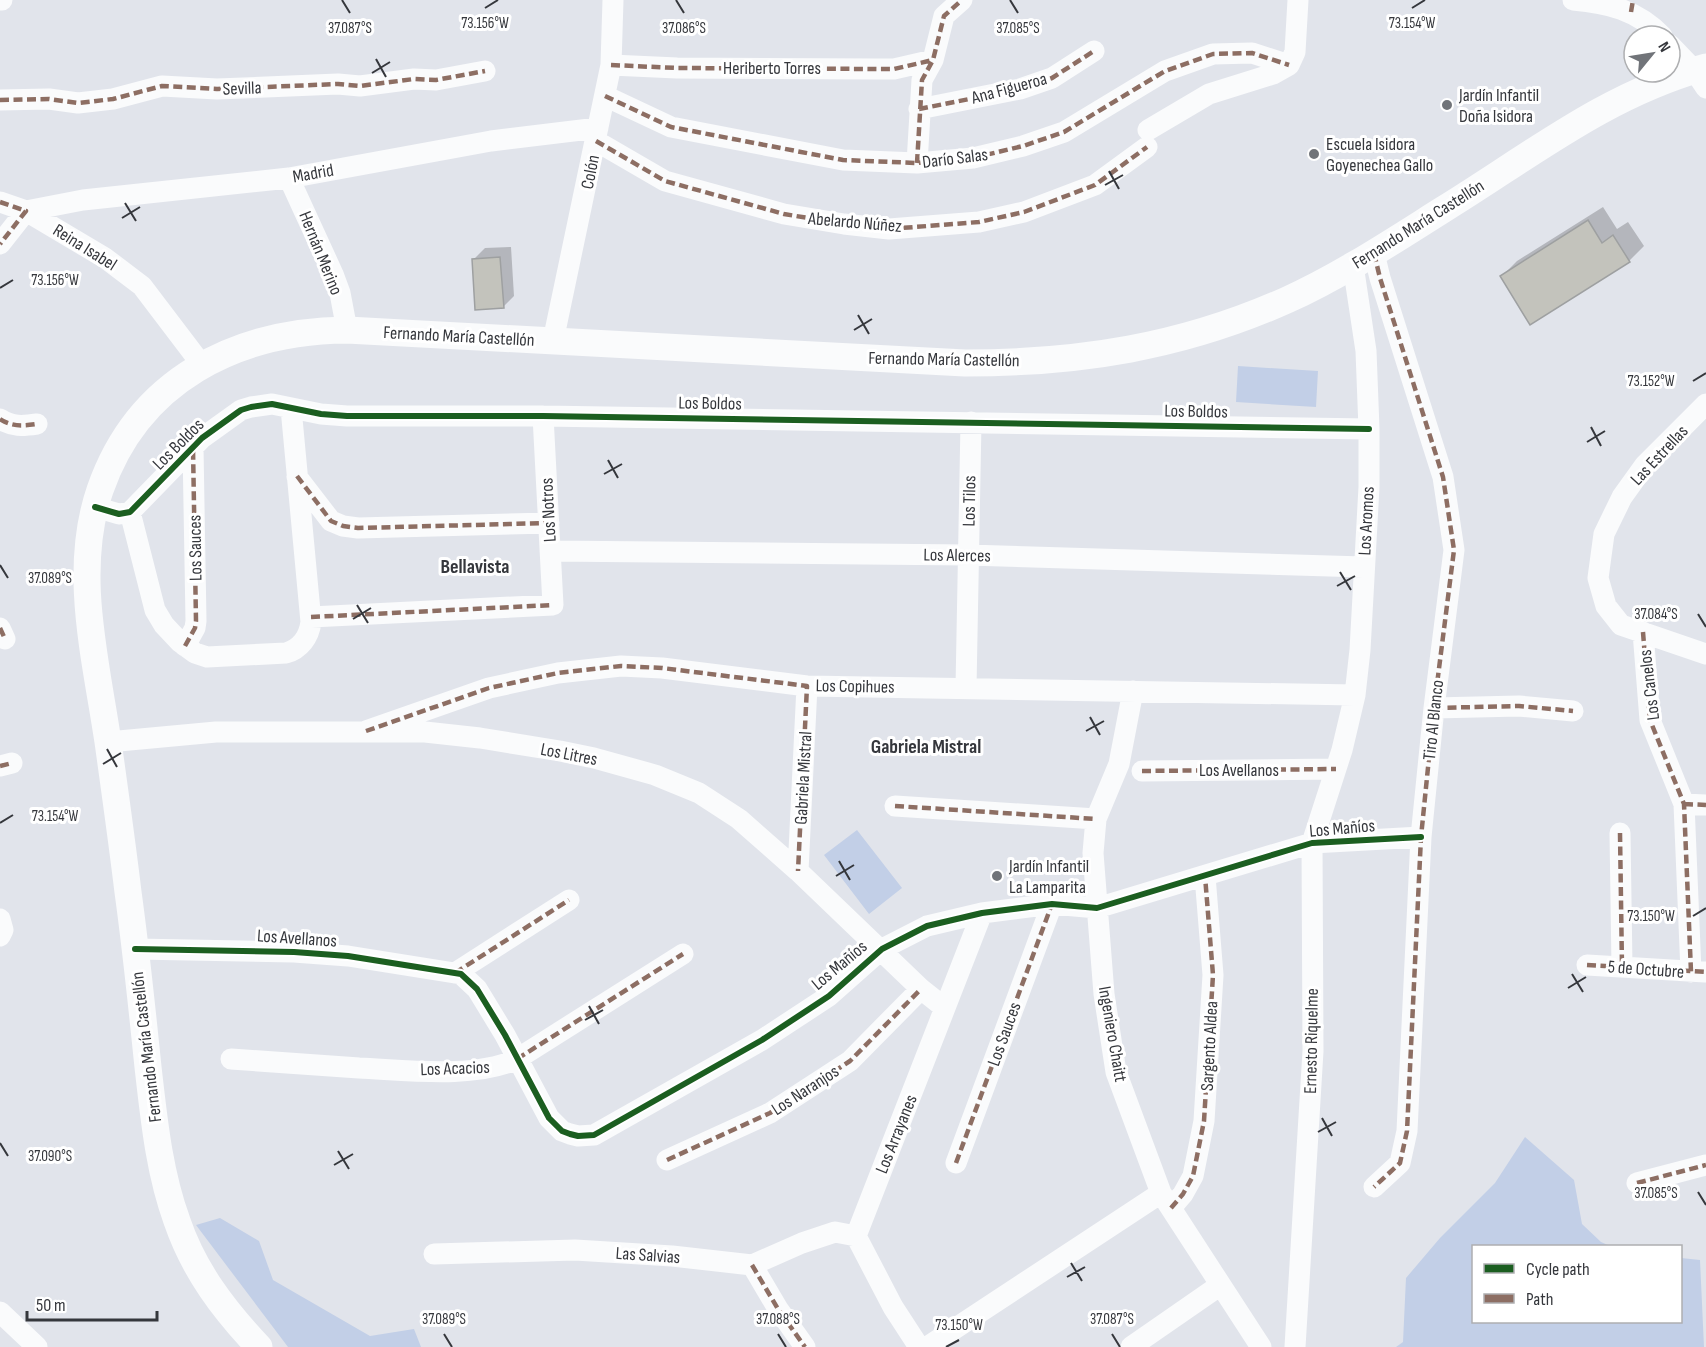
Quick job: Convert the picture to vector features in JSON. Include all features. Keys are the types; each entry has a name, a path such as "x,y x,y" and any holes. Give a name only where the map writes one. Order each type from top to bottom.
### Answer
{"main road":[{"name":"Fernando María Castellón","path":"259,1347 231,1318 209,1289 193,1258 177,1222 159,1151 108,742 94,658 87,578 89,539 95,507 108,469 128,433 154,402 202,365 235,349 268,339 314,331 347,330 936,362 990,363 1065,359 1124,351 1221,325 1290,299 1363,259 1575,124 1622,98 1650,85 1702,75"}],"street":[{"name":"Colón","path":"553,341 611,65 613,0"},
{"path":"917,163 922,80 933,60 944,16 962,0"},
{"path":"1289,65 1295,52 1298,0"},
{"path":"1576,0 1612,6 1632,6 1649,24"},
{"name":"Ana Figueroa","path":"919,109 1020,88 1052,78 1094,51"},
{"name":"Darío Salas","path":"605,96 671,126 843,160 893,164 917,163 973,158 1023,146 1064,132 1165,71 1213,54 1252,53 1289,65"},
{"path":"1682,56 1702,75"},
{"name":"Heriberto Torres","path":"611,65 677,68 894,69 933,60"},
{"name":"Abelardo Núñez","path":"597,135 665,181 784,214 889,229 979,222 1024,212 1095,185 1148,138 1209,94 1273,74 1289,65"},
{"name":"Sevilla","path":"0,100 49,99 78,103 113,99 162,86 227,89 338,84 360,86 414,79 436,80 485,71"},
{"name":"Madrid","path":"26,211 83,200 289,178 491,141 597,135"},
{"name":"Hernán Merino","path":"289,178 333,274 340,293 347,330"},
{"name":"Reina Isabel","path":"0,202 26,211 105,258 142,286 202,365"},
{"path":"0,244 26,211"},
{"name":"Los Aromos","path":"1312,843 1336,769 1355,695 1360,650 1369,487 1363,259"},
{"name":"Tiro Al Blanco","path":"1363,259 1380,278 1443,477 1454,550 1434,708 1421,837 1407,1131 1400,1163 1374,1187"},
{"name":"Los Boldos","path":"130,512 212,430 241,410 251,406 272,404 321,414 346,416 543,416 1369,429"},
{"name":"Las Estrellas","path":"1706,404 1645,465 1622,497 1604,534 1598,578 1606,606 1622,625 1706,654"},
{"path":"95,507 119,514 130,512 155,610 164,625 185,646 207,657 286,653 295,650 303,643 309,632 311,617 291,408"},
{"name":"Los Notros","path":"311,617 553,605 543,416"},
{"path":"0,419 7,424 20,426 37,424"},
{"name":"Los Tilos","path":"966,688 971,422"},
{"name":"Los Sauces","path":"185,646 192,635 196,621 193,447"},
{"path":"297,476 331,521 343,526 358,528 549,523"},
{"name":"Los Alerces","path":"550,551 968,555 1364,567"},
{"name":"Los Canelos","path":"1643,632 1650,720 1684,804 1699,972"},
{"name":"Los Copihues","path":"366,731 489,688 558,673 621,666 662,668 807,686 1355,695"},
{"name":"Gabriela Mistral","path":"798,871 807,686"},
{"name":"Ingeniero Chaitt","path":"1133,691 1119,764 1096,819 1093,853 1104,994 1116,1072 1166,1200 1219,1286 1261,1347"},
{"path":"1434,708 1535,707 1573,711"},
{"name":"Los Litres","path":"108,742 216,732 425,732 480,738 594,758 655,775 699,793 739,819 798,871 921,989 945,1008"},
{"name":"Los Avellanos","path":"1142,771 1336,769"},
{"path":"1684,804 1706,804"},
{"path":"895,806 1096,819"},
{"path":"1620,833 1622,967"},
{"name":"Los Mañíos","path":"455,973 466,977 477,989 543,1110 555,1125 562,1131 578,1136 594,1135 762,1040 829,996 882,950 927,926 982,913 1052,904 1098,908 1312,843 1421,837"},
{"name":"Ernesto Riquelme","path":"1295,1347 1313,1051 1312,843"},
{"name":"Sargento Aldea","path":"927,1347 1166,1200 1183,1194 1193,1176 1204,1121 1213,975 1205,876"},
{"path":"455,973 569,900"},
{"name":"Los Sauces","path":"956,1164 1052,904"},
{"name":"Los Arrayanes","path":"856,1236 982,913"},
{"name":"Los Avellanos","path":"135,949 294,952 348,956 455,973"},
{"name":"Los Acacios","path":"231,1059 439,1071 487,1069 517,1059 683,954"},
{"name":"5 de Octubre","path":"1587,965 1699,972"},
{"name":"Los Naranjos","path":"667,1160 770,1113 850,1061 921,989"},
{"path":"1637,1183 1706,1165"},
{"path":"805,1347 778,1309 752,1265 802,1243 836,1232 856,1236 893,1307 919,1347"},
{"name":"Las Salvias","path":"434,1254 575,1250 672,1256 752,1265"},
{"path":"1131,1347 1219,1286"},
{"path":"0,1312 37,1347"}],"shaded area":[{"path":"1238,366 1318,371 1316,407 1236,402"},
{"path":"857,830 902,888 869,914 824,855"},
{"path":"1525,1137 1574,1180 1582,1224 1601,1242 1608,1245 1472,1245 1472,1323 1682,1323 1682,1258 1700,1260 1704,1347 1396,1347 1403,1342 1406,1278 1440,1238 1495,1183"},
{"path":"220,1218 259,1241 273,1280 370,1336 414,1329 421,1347 288,1347 196,1225"}],"building":[{"path":"1588,220 1602,243 1613,235 1630,262 1530,325 1500,276"},
{"path":"500,257 504,308 475,310 472,259"}],"marked path":[{"path":"917,163 922,80 933,60 944,16 962,0"},
{"path":"1631,12 1633,0"},
{"path":"919,109 1020,89 1052,78 1094,51"},
{"path":"605,96 671,127 843,160 917,163 973,158 1023,146 1064,132 1165,71 1213,54 1252,53 1289,65"},
{"path":"611,65 677,68 894,69 933,60"},
{"path":"0,100 49,99 78,103 113,99 162,86 217,89 338,84 360,86 414,79 436,80 485,71"},
{"path":"596,141 665,181 784,214 889,229 979,222 1024,212 1095,185 1147,147"},
{"path":"0,202 26,211 0,244"},
{"path":"1374,253 1443,477 1454,550 1434,708 1421,837 1407,1131 1400,1163 1374,1187"},
{"path":"0,419 18,425 37,424"},
{"path":"185,646 195,628 196,621 193,448"},
{"path":"297,476 331,521 343,526 358,528 549,523"},
{"path":"311,617 553,605"},
{"path":"0,628 5,639"},
{"path":"1643,632 1650,720 1684,804 1691,972"},
{"path":"366,731 489,688 558,673 621,666 662,668 807,686 798,871"},
{"path":"1434,708 1519,706 1573,711"},
{"path":"0,766 12,763"},
{"path":"1142,771 1336,769"},
{"path":"1684,804 1706,805"},
{"path":"895,806 1096,819"},
{"path":"1620,833 1622,967"},
{"path":"1171,1208 1183,1194 1193,1176 1204,1121 1213,975 1205,876"},
{"path":"455,973 569,900"},
{"path":"956,1163 1052,904"},
{"path":"517,1059 683,954"},
{"path":"1587,965 1706,972"},
{"path":"667,1160 770,1113 850,1061 921,989"},
{"path":"1637,1183 1706,1165"},
{"path":"752,1265 778,1309 805,1347"}],"cycle path":[{"path":"95,507 119,514 130,512 202,438 241,410 272,404 321,414 347,416 543,416 1369,429"},
{"path":"135,949 294,952 348,956 461,974 477,989 505,1035 549,1118 562,1131 578,1136 594,1135 762,1040 829,996 882,949 927,926 982,913 1052,904 1097,908 1312,843 1421,837"}],"place":[{"name":"Jardín Infantil Doña Isidora","path":"1447,105"},
{"name":"Escuela Isidora Goyenechea Gallo","path":"1314,154"},
{"name":"Jardín Infantil La Lamparita","path":"997,876"}],"district":[{"name":"Bellavista","path":"475,566"},
{"name":"Gabriela Mistral","path":"926,746"}]}
